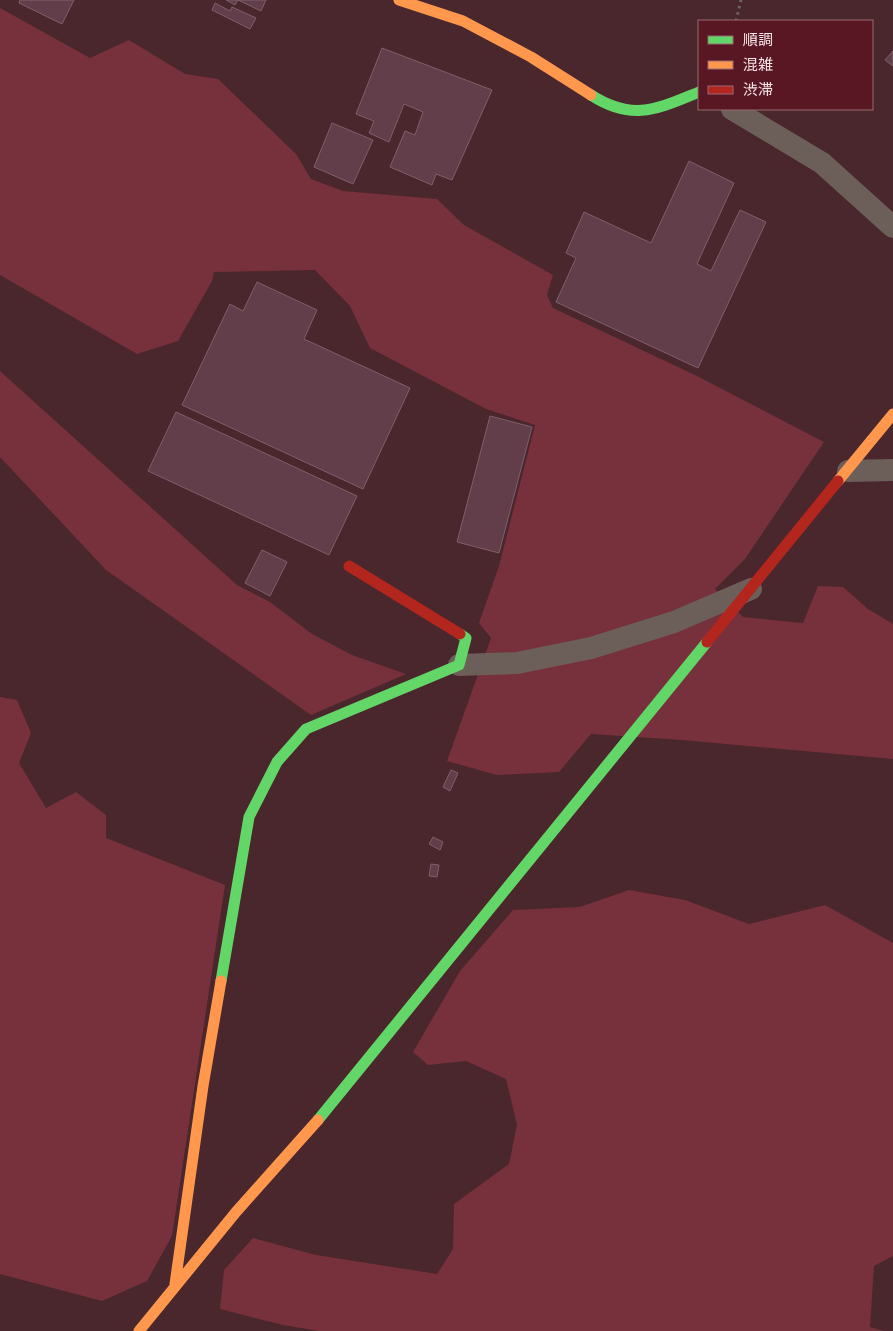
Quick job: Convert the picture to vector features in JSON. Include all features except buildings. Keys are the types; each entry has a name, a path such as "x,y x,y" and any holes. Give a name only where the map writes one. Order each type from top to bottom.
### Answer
{"street":[{"path":"399,0 462,21 531,58 608,106 634,112 666,105 698,92"},
{"path":"734,110 822,164 893,226"},
{"path":"139,1331 175,1284 305,1136 893,414"},
{"path":"848,471 893,470"},
{"path":"349,566 466,638 459,665"},
{"path":"175,1284 203,1086 249,817 277,762 306,729 459,665 517,663 592,648 674,622 751,589"}],"path":[{"path":"736,20 741,0"}],"shaded area":[{"path":"0,8 90,58 129,40 185,74 218,79 296,154 311,179 343,191 437,199 464,225 553,275 547,295 553,308 697,376 824,442 745,559 715,589 743,617 803,623 818,586 843,587 868,609 893,624 893,759 682,740 591,734 559,772 497,775 447,761 491,638 479,623 499,566 535,425 486,409 370,348 350,306 315,270 214,272 212,281 178,341 137,354 0,275"},
{"path":"0,371 237,585 270,602 312,634 352,655 406,674 311,715 106,570 0,457"},
{"path":"0,697 17,700 31,733 19,763 46,808 76,792 106,815 106,838 225,885 172,1236 147,1281 102,1301 0,1274"},
{"path":"629,890 685,900 749,924 825,905 893,943 893,1256 874,1266 870,1327 884,1331 319,1331 283,1325 220,1309 224,1270 253,1238 316,1255 437,1274 453,1249 454,1204 509,1164 517,1125 506,1079 466,1061 428,1065 413,1052 460,971 513,910 580,907"}],"traffic: fast":[{"path":"591,95 620,108 645,110 657,108 698,92"},
{"path":"221,981 249,817 277,762 306,729 459,665 466,638 460,634"},
{"path":"318,1120 707,642"}],"traffic: slow":[{"path":"399,0 463,21 531,57 591,95"},
{"path":"838,481 893,414"},
{"path":"175,1284 203,1086 221,981"},
{"path":"139,1331 236,1212 318,1120"}],"traffic: jam":[{"path":"707,642 838,481"},
{"path":"349,566 460,634"}]}
